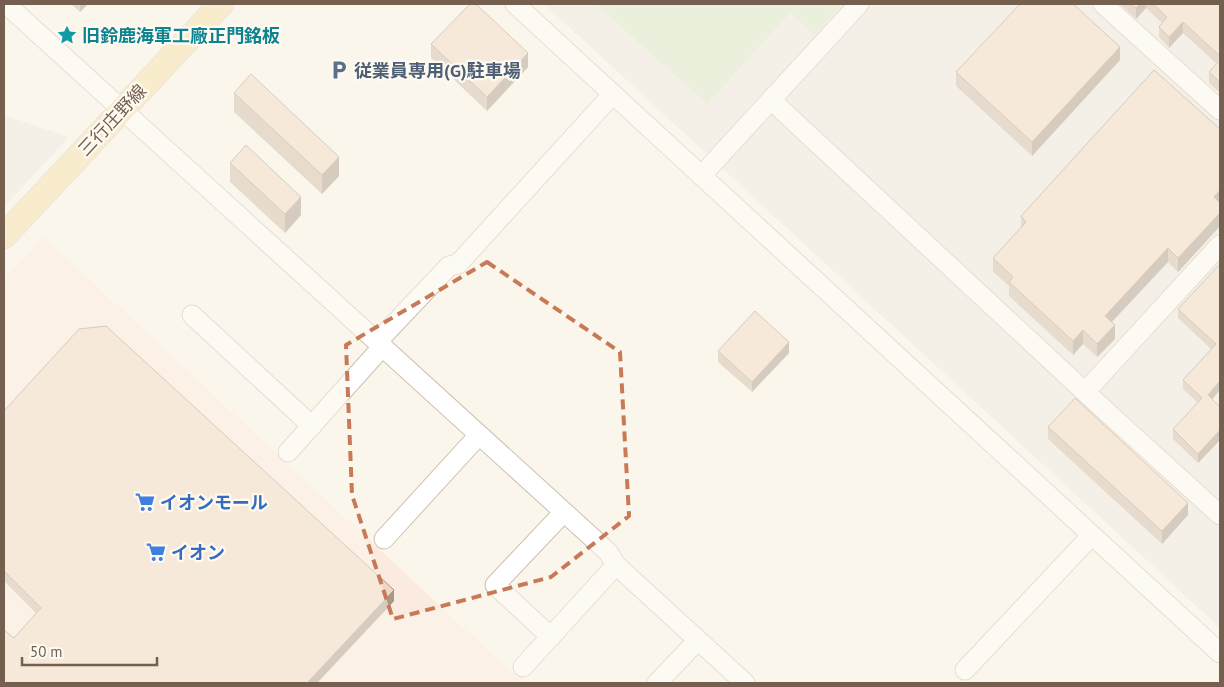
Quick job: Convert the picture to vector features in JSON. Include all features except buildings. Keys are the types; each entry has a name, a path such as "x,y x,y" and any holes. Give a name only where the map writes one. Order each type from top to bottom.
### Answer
{"main road":[{"name":"三行庄野線","path":"4,236 221,4"}],"street":[{"path":"6,4 608,552 616,565 745,683"},
{"path":"515,4 1220,653"},
{"path":"701,176 859,4"},
{"path":"1103,4 1220,110"},
{"path":"288,452 312,426 380,343 449,266 458,264 612,94"},
{"path":"771,100 1220,515"},
{"path":"1085,392 1220,245"},
{"path":"192,315 312,426"},
{"path":"384,539 479,435"},
{"path":"551,637 495,585 564,512"},
{"path":"965,670 1092,535"},
{"path":"523,667 616,565"},
{"path":"657,683 698,640"}],"highlighted area":[{"path":"487,262 620,352 629,516 551,577 393,619 352,495 346,345"}],"shaded area":[{"path":"544,4 1220,4 1220,628"},
{"path":"4,115 69,137 4,207"},
{"name":"イオンモール","path":"44,237 523,683 4,683 4,280"}],"green space":[{"path":"596,4 842,4 814,35 790,13 707,104"}],"place":[{"name":"旧鈴鹿海軍工廠正門銘板","path":"67,35"},
{"name":"従業員専用(G)駐車場","path":"339,70"},
{"name":"イオンモール","path":"145,502"},
{"name":"イオン","path":"156,552"}]}
